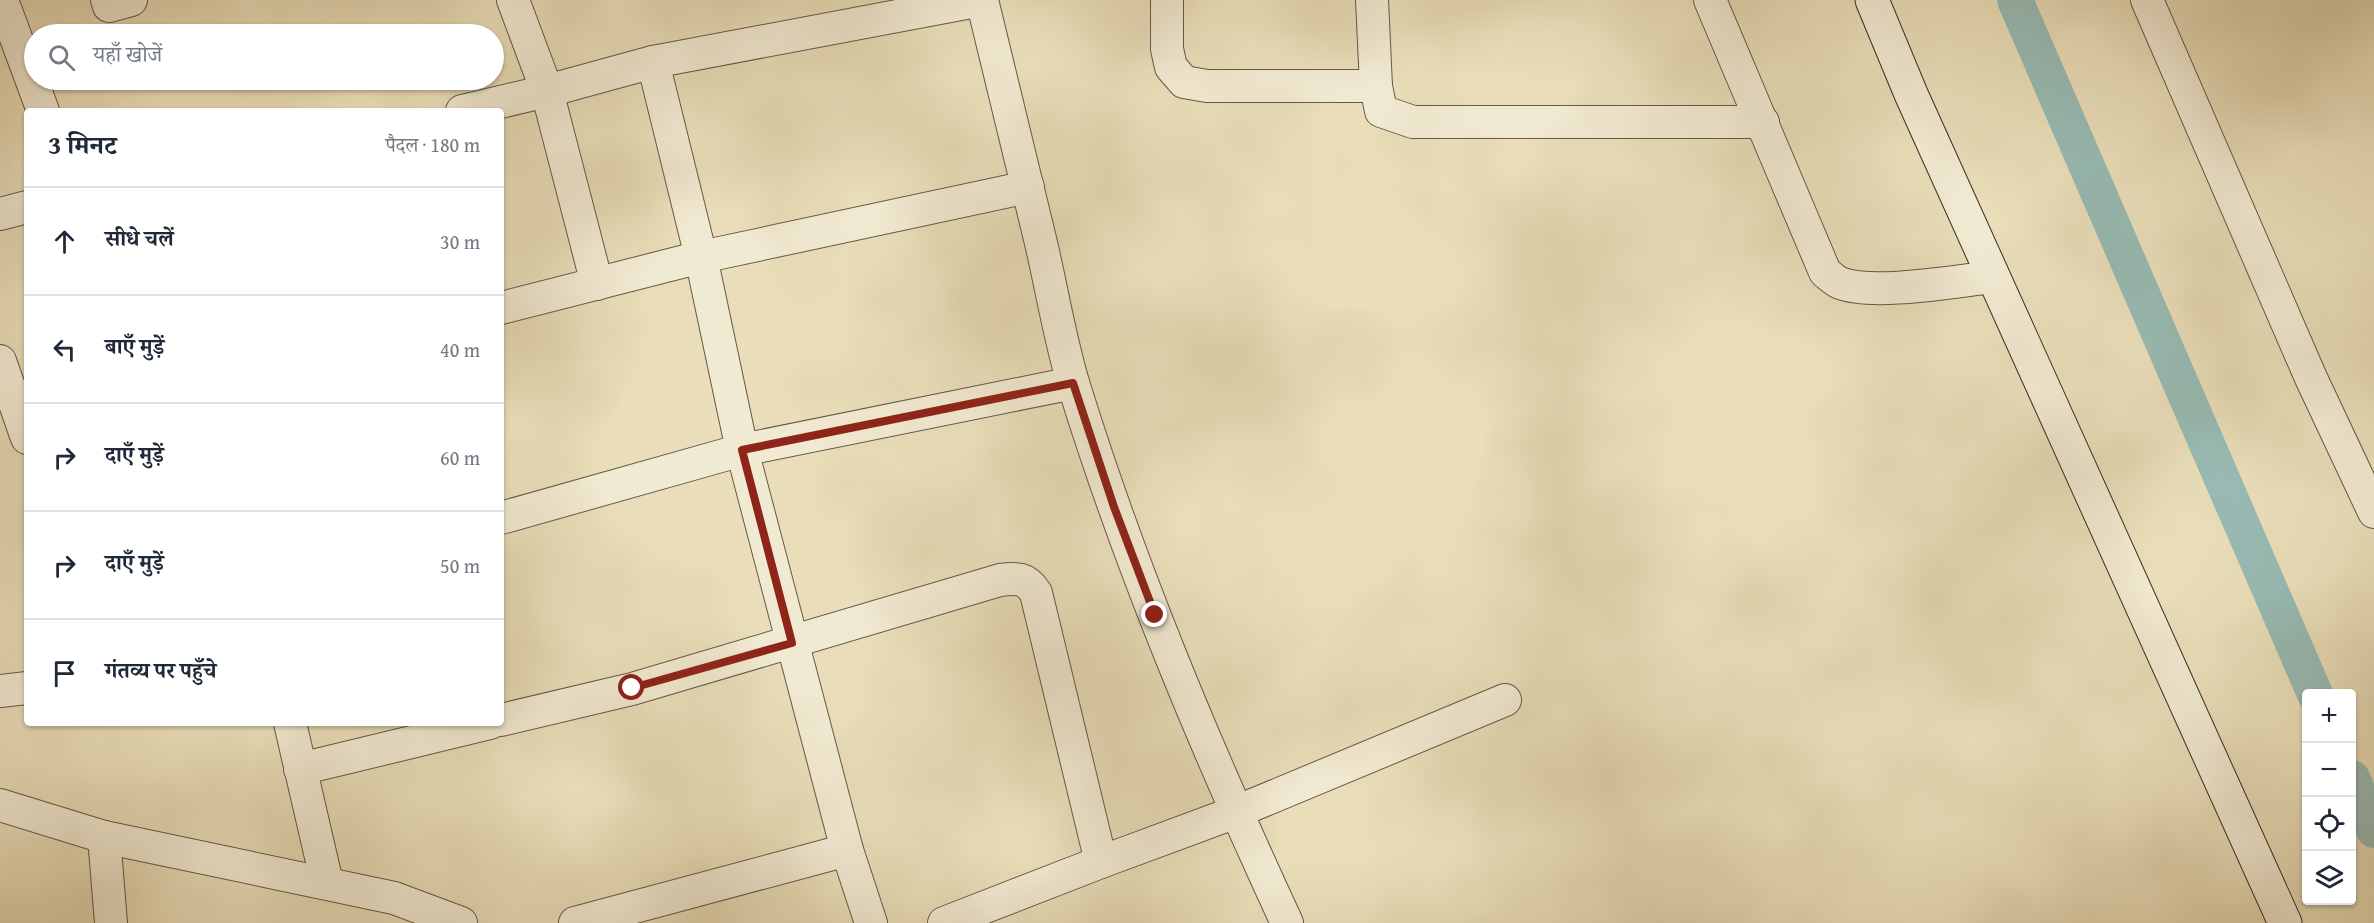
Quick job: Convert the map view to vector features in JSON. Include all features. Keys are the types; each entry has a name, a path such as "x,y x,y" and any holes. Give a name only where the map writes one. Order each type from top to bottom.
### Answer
{"main road":[{"path":"1872,0 1911,94 2285,923"}],"street":[{"path":"2,0 24,60"},
{"path":"107,0 109,6 131,0"},
{"path":"513,0 547,91 597,284"},
{"path":"475,108 652,62 982,0 1073,383 1114,507 1155,615 1236,812 1287,923"},
{"path":"1167,0 1167,49 1171,67 1184,82 1207,86 1376,86"},
{"path":"1372,0 1376,86 1381,111 1413,122 1763,122"},
{"path":"1710,0 1825,272 1838,282 1854,287 1883,288 1994,277"},
{"path":"2147,0 2311,378 2374,512"},
{"path":"652,62 701,257 742,450 847,850 871,923"},
{"path":"35,90 42,108"},
{"path":"504,307 701,257 1028,187"},
{"path":"0,214 24,208"},
{"path":"0,361 24,429"},
{"path":"504,517 742,450 1073,383"},
{"path":"504,719 632,688 792,643 1000,580 1018,578 1029,582 1036,593 1101,862"},
{"path":"0,691 24,688"},
{"path":"944,923 988,916 1101,862 1236,812 1505,700"},
{"path":"291,726 327,883"},
{"path":"300,769 478,726"},
{"path":"0,805 104,837 327,883 394,911 461,923"},
{"path":"104,837 111,923"},
{"path":"575,923 847,850"}],"waterway":[{"path":"2015,0 2313,689"},
{"path":"2356,787 2374,830"}],"route":[{"path":"632,688 792,643 742,450 1073,383 1114,507 1155,615"}]}
